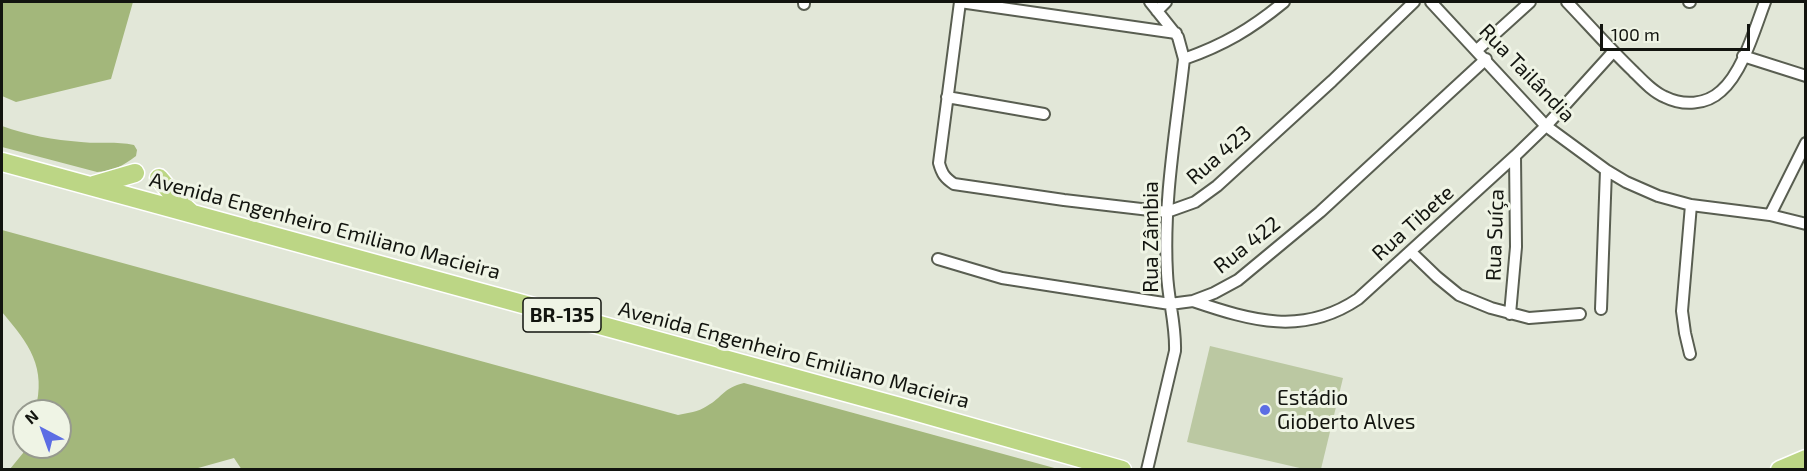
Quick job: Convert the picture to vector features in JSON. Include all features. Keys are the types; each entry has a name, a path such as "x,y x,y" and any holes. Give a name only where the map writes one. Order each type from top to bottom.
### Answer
{"highway":[{"name":"Avenida Engenheiro Emiliano Macieira","path":"2,162 1122,470"},
{"path":"90,186 135,173"},
{"path":"159,178 192,214"},
{"path":"1780,470 1806,459"}],"street":[{"path":"1044,114 947,97 960,2 1176,33"},
{"name":"Rua Zâmbia","path":"1147,470 1175,351 1176,333 1167,274 1167,212 1184,59 1176,33 1153,6 1166,2"},
{"path":"1184,59 1233,39 1257,24 1284,2"},
{"name":"Rua 423","path":"947,97 939,163 945,178 954,184 1064,201 1167,212 1195,202 1217,186 1414,2"},
{"name":"Rua Tailândia","path":"1431,2 1546,126 1626,182 1658,196 1691,205 1770,215 1806,224"},
{"path":"1477,50 1530,2"},
{"path":"1567,2 1613,52 1657,93 1677,101 1691,103 1705,101 1720,92 1731,79 1765,2"},
{"name":"Rua Tibete","path":"1193,301 1262,321 1310,320 1341,310 1358,299 1515,156 1546,126 1613,52"},
{"path":"1743,56 1806,76"},
{"name":"Rua 422","path":"938,259 1002,278 1170,304 1193,301 1220,291 1238,280 1320,212 1486,59"},
{"path":"1770,215 1806,143"},
{"name":"Rua Suíça","path":"1510,314 1516,247 1515,156"},
{"path":"1601,309 1606,170"},
{"path":"1690,354 1684,333 1682,311 1691,205"},
{"path":"1411,252 1459,295 1510,314 1529,318 1580,314"}],"green space":[{"path":"2,2 133,2 111,79 16,102 2,96"},
{"path":"2,126 61,140 134,145 137,150 136,156 118,167 97,172 2,147"},
{"path":"2,230 678,415 704,408 727,390 744,383 1058,469 242,470 234,458 191,470 10,469 18,459 72,459 72,399 37,399 39,381 33,357 2,312"},
{"name":"Estádio Gioberto Alves","path":"1210,346 1343,378 1321,469 1304,469 1187,442"}],"place":[{"name":"Estádio Gioberto Alves","path":"1265,410"}]}
